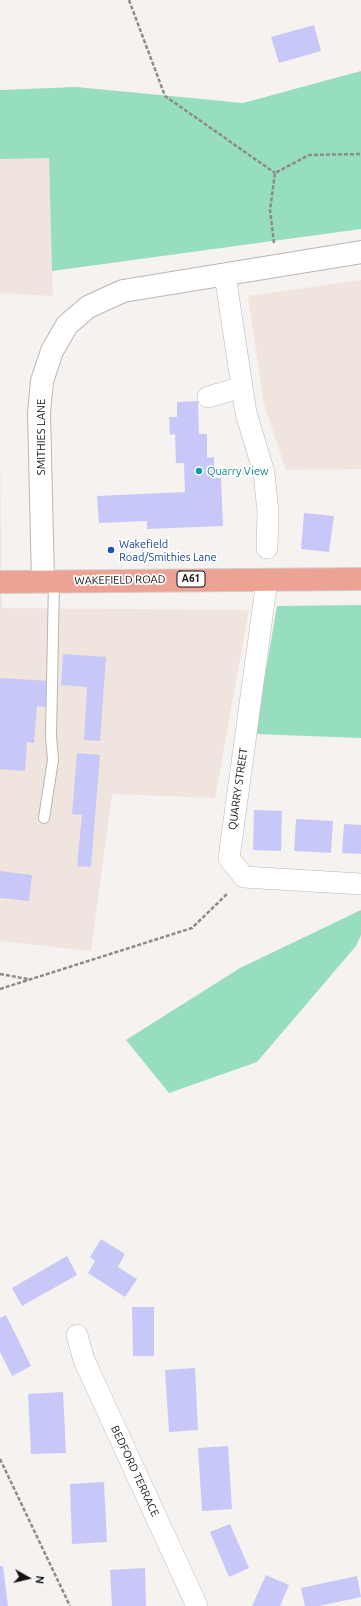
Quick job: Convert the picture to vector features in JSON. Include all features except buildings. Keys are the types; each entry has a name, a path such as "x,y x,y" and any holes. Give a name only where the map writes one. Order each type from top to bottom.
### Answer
{"main road":[{"name":"WAKEFIELD ROAD","path":"0,582 361,579"}],"street":[{"name":"SMITHIES LANE","path":"48,581 39,413 42,381 52,351 67,326 88,307 123,291 277,267 361,252"},
{"path":"226,275 246,414 264,473 268,512 267,548"},
{"path":"208,398 242,387"},
{"name":"QUARRY STREET","path":"244,877 229,858 267,580"},
{"path":"244,877 361,884"},
{"name":"BEDFORD TERRACE","path":"76,1335 84,1360 197,1606"}],"lane":[{"path":"44,818 53,760 51,736 48,581"}],"path":[{"path":"129,0 165,96 275,173"},
{"path":"275,173 309,155 361,154"},
{"path":"275,173 270,210 277,267"},
{"path":"0,989 192,928 244,877"},
{"path":"0,974 29,979"},
{"path":"0,1459 70,1606"}],"shaded area":[{"path":"49,157 53,296 0,293 0,159"},
{"path":"361,280 361,469 286,470 264,404 248,296"},
{"path":"0,449 2,608 249,610 215,798 112,794 91,951 0,941"}],"green space":[{"path":"361,71 361,229 52,271 49,158 0,159 0,90 76,87 243,103"},
{"path":"361,605 361,738 255,734 277,606"},
{"path":"361,910 361,935 356,946 257,1062 169,1093 126,1040 240,968"}],"place":[{"name":"Quarry View","path":"199,471"},
{"name":"Wakefield Road/Smithies Lane","path":"111,550"}]}
